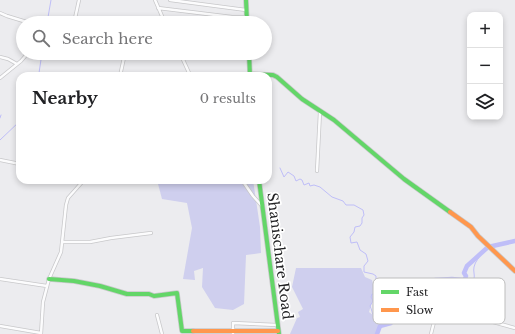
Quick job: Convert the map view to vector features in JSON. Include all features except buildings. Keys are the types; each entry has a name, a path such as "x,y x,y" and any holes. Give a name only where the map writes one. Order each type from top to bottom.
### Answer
{"street":[{"path":"76,16 79,0"},
{"path":"155,0 162,16"},
{"path":"170,0 246,10"},
{"path":"246,0 246,16"},
{"path":"158,8 224,16"},
{"path":"0,13 16,19"},
{"path":"0,57 17,64"},
{"path":"0,78 21,60"},
{"path":"121,72 123,60"},
{"path":"184,60 190,72"},
{"path":"249,60 250,72"},
{"path":"272,75 277,77 302,99 334,120 404,179 471,227 478,236 515,271"},
{"path":"317,171 320,112"},
{"path":"0,160 16,163"},
{"path":"0,326 41,333 43,302 49,279 61,252 66,205 68,198 80,184"},
{"path":"245,184 253,196 263,206"},
{"name":"Shanischare Road","path":"260,184 278,332"},
{"path":"62,242 90,242 151,233"},
{"path":"0,279 47,286"},
{"path":"49,279 74,281 100,286 127,294 149,294 154,296 177,294 182,331 278,332"},
{"path":"157,315 162,334"},
{"path":"233,332 233,322 277,325"},
{"path":"431,334 434,324"},
{"path":"500,324 515,328"}],"shaded area":[{"path":"158,184 254,184 260,227 261,253 246,255 244,304 233,310 215,308 202,287 203,268 194,271 195,280 183,279 192,228 187,203 162,199"},
{"path":"296,268 361,268 365,277 372,280 373,284 373,299 369,312 373,315 373,324 378,324 377,334 290,334 297,318 300,317 298,312 303,309 292,287"}],"waterway":[{"path":"48,16 51,0"},
{"path":"39,72 41,60"},
{"path":"0,140 16,125"},
{"path":"280,168 284,177 288,172 294,176 296,181 300,179 304,185 309,183 310,186 314,185 320,187 332,197 343,201 346,205 354,205 363,210 364,215 362,218 362,223 360,226 355,227 354,232 350,237 351,243 357,242 360,250 366,254 368,261 364,266 364,272 373,274 376,278"},
{"path":"465,278 464,273 467,266 488,247 515,241"},
{"path":"474,278 474,268 481,253"},
{"path":"373,294 371,297 373,301"},
{"path":"373,301 370,306 373,315"},
{"path":"377,334 380,326 387,324"}],"traffic: fast":[{"path":"246,0 247,16"},
{"path":"249,60 250,72"},
{"path":"272,75 277,77 302,99 334,120 404,179 450,212"},
{"path":"260,184 279,334"},
{"path":"49,279 74,281 100,286 127,294 149,294 154,296 177,293 182,331 193,331"}],"traffic: slow":[{"path":"450,212 471,227 478,236 515,271"},
{"path":"193,331 278,331"}]}
